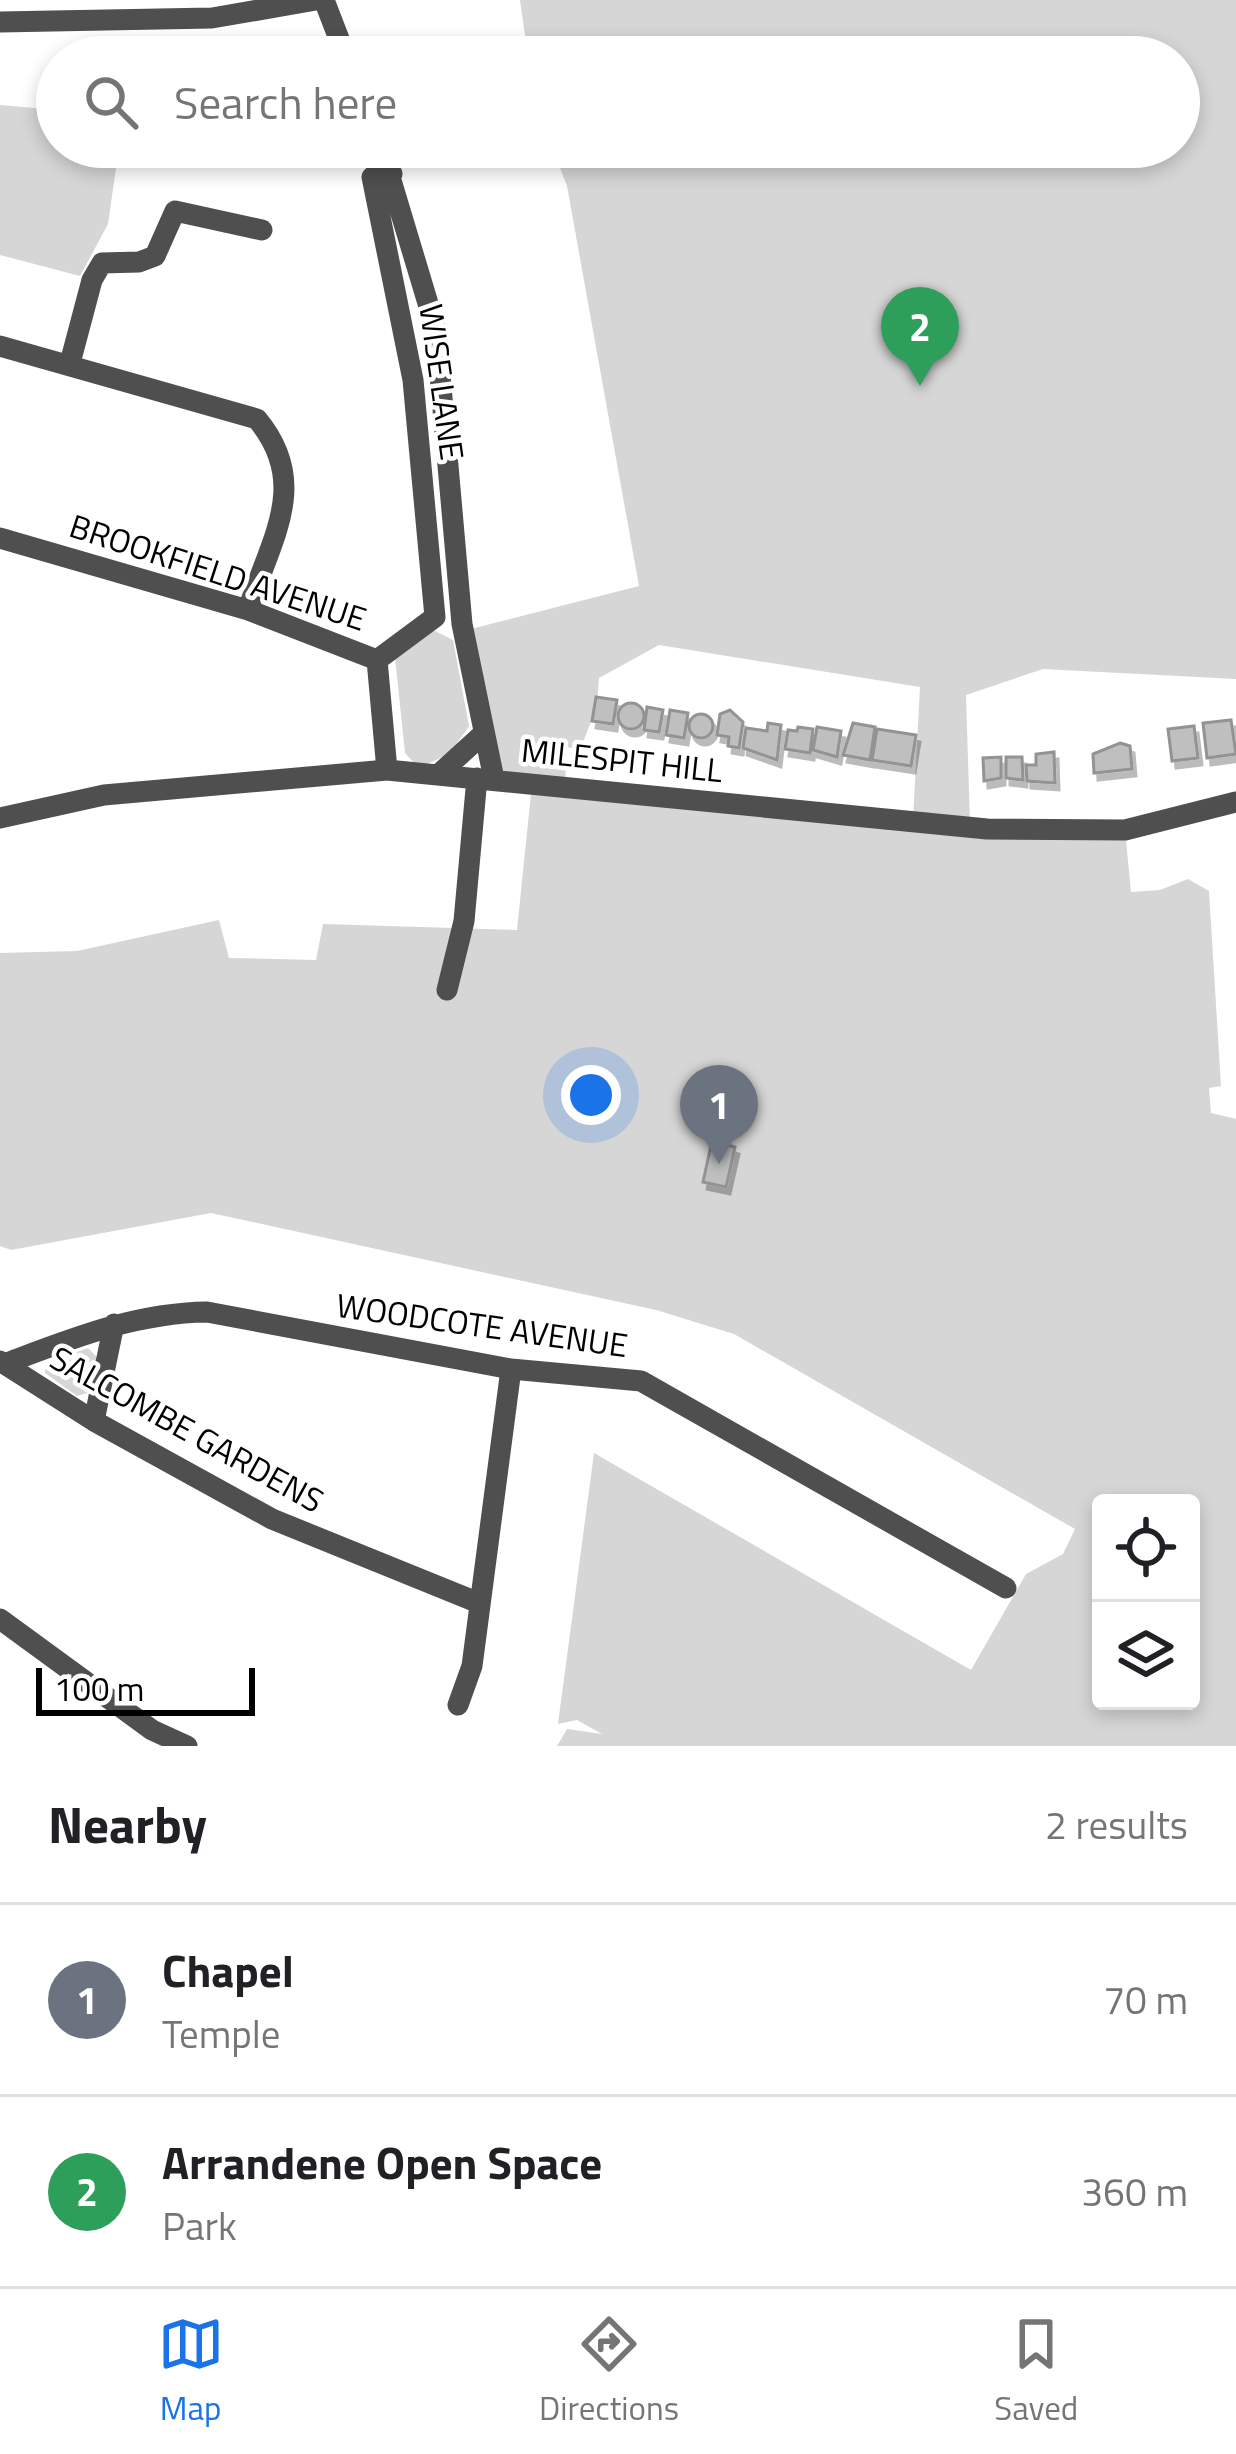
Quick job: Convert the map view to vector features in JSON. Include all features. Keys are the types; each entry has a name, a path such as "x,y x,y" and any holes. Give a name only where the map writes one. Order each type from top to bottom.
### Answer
{"street":[{"path":"0,22 212,18 320,0 336,36"},
{"name":"WISE LANE","path":"390,168 436,330 462,624 483,734 485,778 464,921 447,990"},
{"name":"WISE LANE","path":"392,174 372,177 413,380 435,617"},
{"path":"70,363 92,280 102,263 139,262 154,256 175,211 262,230"},
{"path":"0,346 257,419 278,445 287,470 285,495 248,610"},
{"name":"BROOKFIELD AVENUE","path":"0,538 248,610 377,660 387,770"},
{"path":"377,660 435,617 462,624"},
{"path":"438,775 483,734"},
{"name":"MILESPIT HILL","path":"0,818 104,794 387,770 912,823 1103,832 1236,802"},
{"name":"WOODCOTE AVENUE","path":"2,1363 114,1324 168,1313 207,1312 511,1369 641,1382 1006,1588"},
{"path":"94,1421 114,1324"},
{"name":"SALCOMBE GARDENS","path":"2,1363 94,1421 272,1520 479,1603"},
{"path":"458,1706 472,1666 511,1369"},
{"path":"0,1619 152,1730 188,1746"}],"shaded area":[{"path":"520,0 1236,0 1236,679 1043,669 966,695 970,824 913,820 920,687 659,645 599,678 597,706 580,750 567,747 565,786 912,823 1125,830 1131,892 1160,890 1188,879 1209,891 1221,1086 1209,1088 1211,1113 1236,1119 1236,1746 557,1746 567,1729 602,1734 577,1720 558,1724 594,1453 971,1670 1026,1574 1063,1554 1075,1529 734,1334 656,1310 211,1213 11,1250 0,1246 0,953 77,951 219,920 229,958 316,960 323,924 517,930 532,784 494,780 463,631 639,586 560,168 1200,168 1200,36 525,36"},
{"path":"0,105 36,108 36,168 116,168 108,224 80,276 0,255"},
{"path":"433,630 453,640 469,726 448,753 417,766 405,753 395,657"},
{"path":"88,1348 98,1358 90,1392 77,1396 45,1373 46,1363"}],"building":[{"path":"596,697 617,700 613,724 592,721"},
{"path":"631,703 644,716 631,729 618,716"},
{"path":"647,707 663,710 659,732 644,730"},
{"path":"670,710 688,713 684,738 666,735"},
{"path":"730,710 743,722 739,748 728,746 729,737 717,735 720,714"},
{"path":"701,714 713,726 701,738 689,726"},
{"path":"1231,720 1236,754 1207,758 1203,723"},
{"path":"768,723 781,725 777,760 743,748 746,728 767,731"},
{"path":"853,723 875,727 870,760 843,755"},
{"path":"1194,726 1198,758 1172,761 1168,729"},
{"path":"817,727 841,731 837,757 813,750"},
{"path":"813,729 810,753 785,749 788,730"},
{"path":"877,729 916,735 911,766 872,760"},
{"path":"1120,743 1130,746 1132,769 1094,773 1093,754"},
{"path":"1054,752 1055,783 1027,781 1026,765 1036,765 1036,754"},
{"path":"1001,757 1001,778 984,781 983,758"},
{"path":"1006,757 1022,757 1023,780 1006,778"},
{"path":"712,1141 735,1147 726,1187 703,1182"}],"place":[{"name":"Arrandene Open Space","path":"920,386"},
{"name":"Chapel","path":"719,1164"}]}
